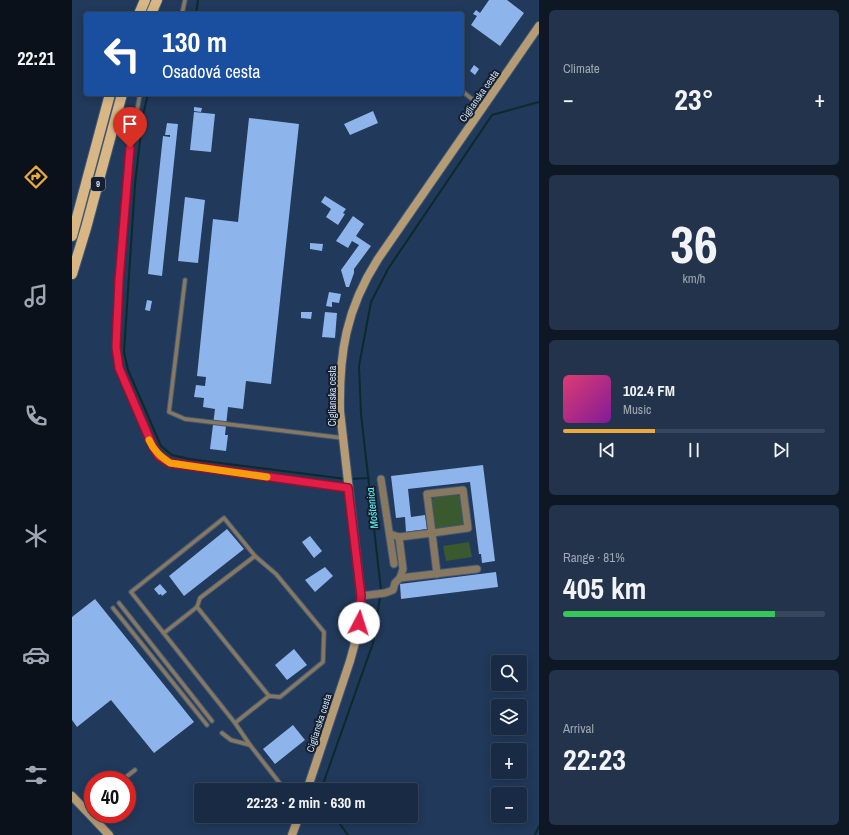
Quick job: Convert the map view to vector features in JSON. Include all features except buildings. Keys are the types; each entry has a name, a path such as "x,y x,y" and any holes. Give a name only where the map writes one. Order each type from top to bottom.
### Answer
{"main road":[{"path":"140,12 145,0"},
{"path":"152,12 157,0"},
{"name":"9","path":"72,236 109,96"},
{"name":"9","path":"72,274 121,96"}],"street":[{"name":"Ciglianska cesta","path":"309,783 350,661 358,632 361,596 340,411 342,360 349,320 360,291 378,259 539,26"},
{"path":"381,479 394,564"},
{"path":"390,534 399,537 432,533 468,528 463,490 427,494 432,533 437,574"},
{"path":"361,596 381,594 393,590 395,583 400,578 403,569 399,537"},
{"path":"400,578 477,569"},
{"path":"72,796 84,808"},
{"path":"98,823 109,835"},
{"path":"292,835 296,823"}],"lane":[{"path":"183,12 186,0"},
{"path":"464,93 483,108"},
{"path":"140,96 128,161 116,347 119,368 153,447 159,456 170,463 348,481"},
{"path":"185,280 169,412 185,419 343,438"},
{"path":"235,723 269,696 280,697 323,662 324,632 276,574 255,556 224,518 131,592 235,723 250,746 279,783"},
{"path":"164,634 197,607 200,598 255,556"},
{"path":"119,603 212,721"},
{"path":"197,607 269,696"},
{"path":"113,608 206,725"},
{"path":"222,733 231,740 250,746"}],"green space":[{"path":"458,495 461,497 464,524 462,527 438,529 434,526 431,501 434,497"},
{"path":"469,542 472,557 446,561 443,546"}],"waterway":[{"name":"Moštenica","path":"196,12 198,0"},
{"name":"Moštenica","path":"148,96 143,115 135,184 124,352 128,370 161,446 172,455 189,459 346,479"},
{"path":"323,783 373,643 381,590 361,414 359,366 371,302 388,269 492,115 539,102"},
{"name":"Moštenica","path":"350,479 369,478"},
{"name":"Moštenica","path":"339,823 348,835"},
{"path":"535,835 539,826"}],"slow traffic":[{"path":"149,440 159,456 170,463 267,477"}],"route":[{"path":"130,148 119,280 116,347 119,368 153,447 159,456 170,463 348,488 361,596 359,623"}]}
